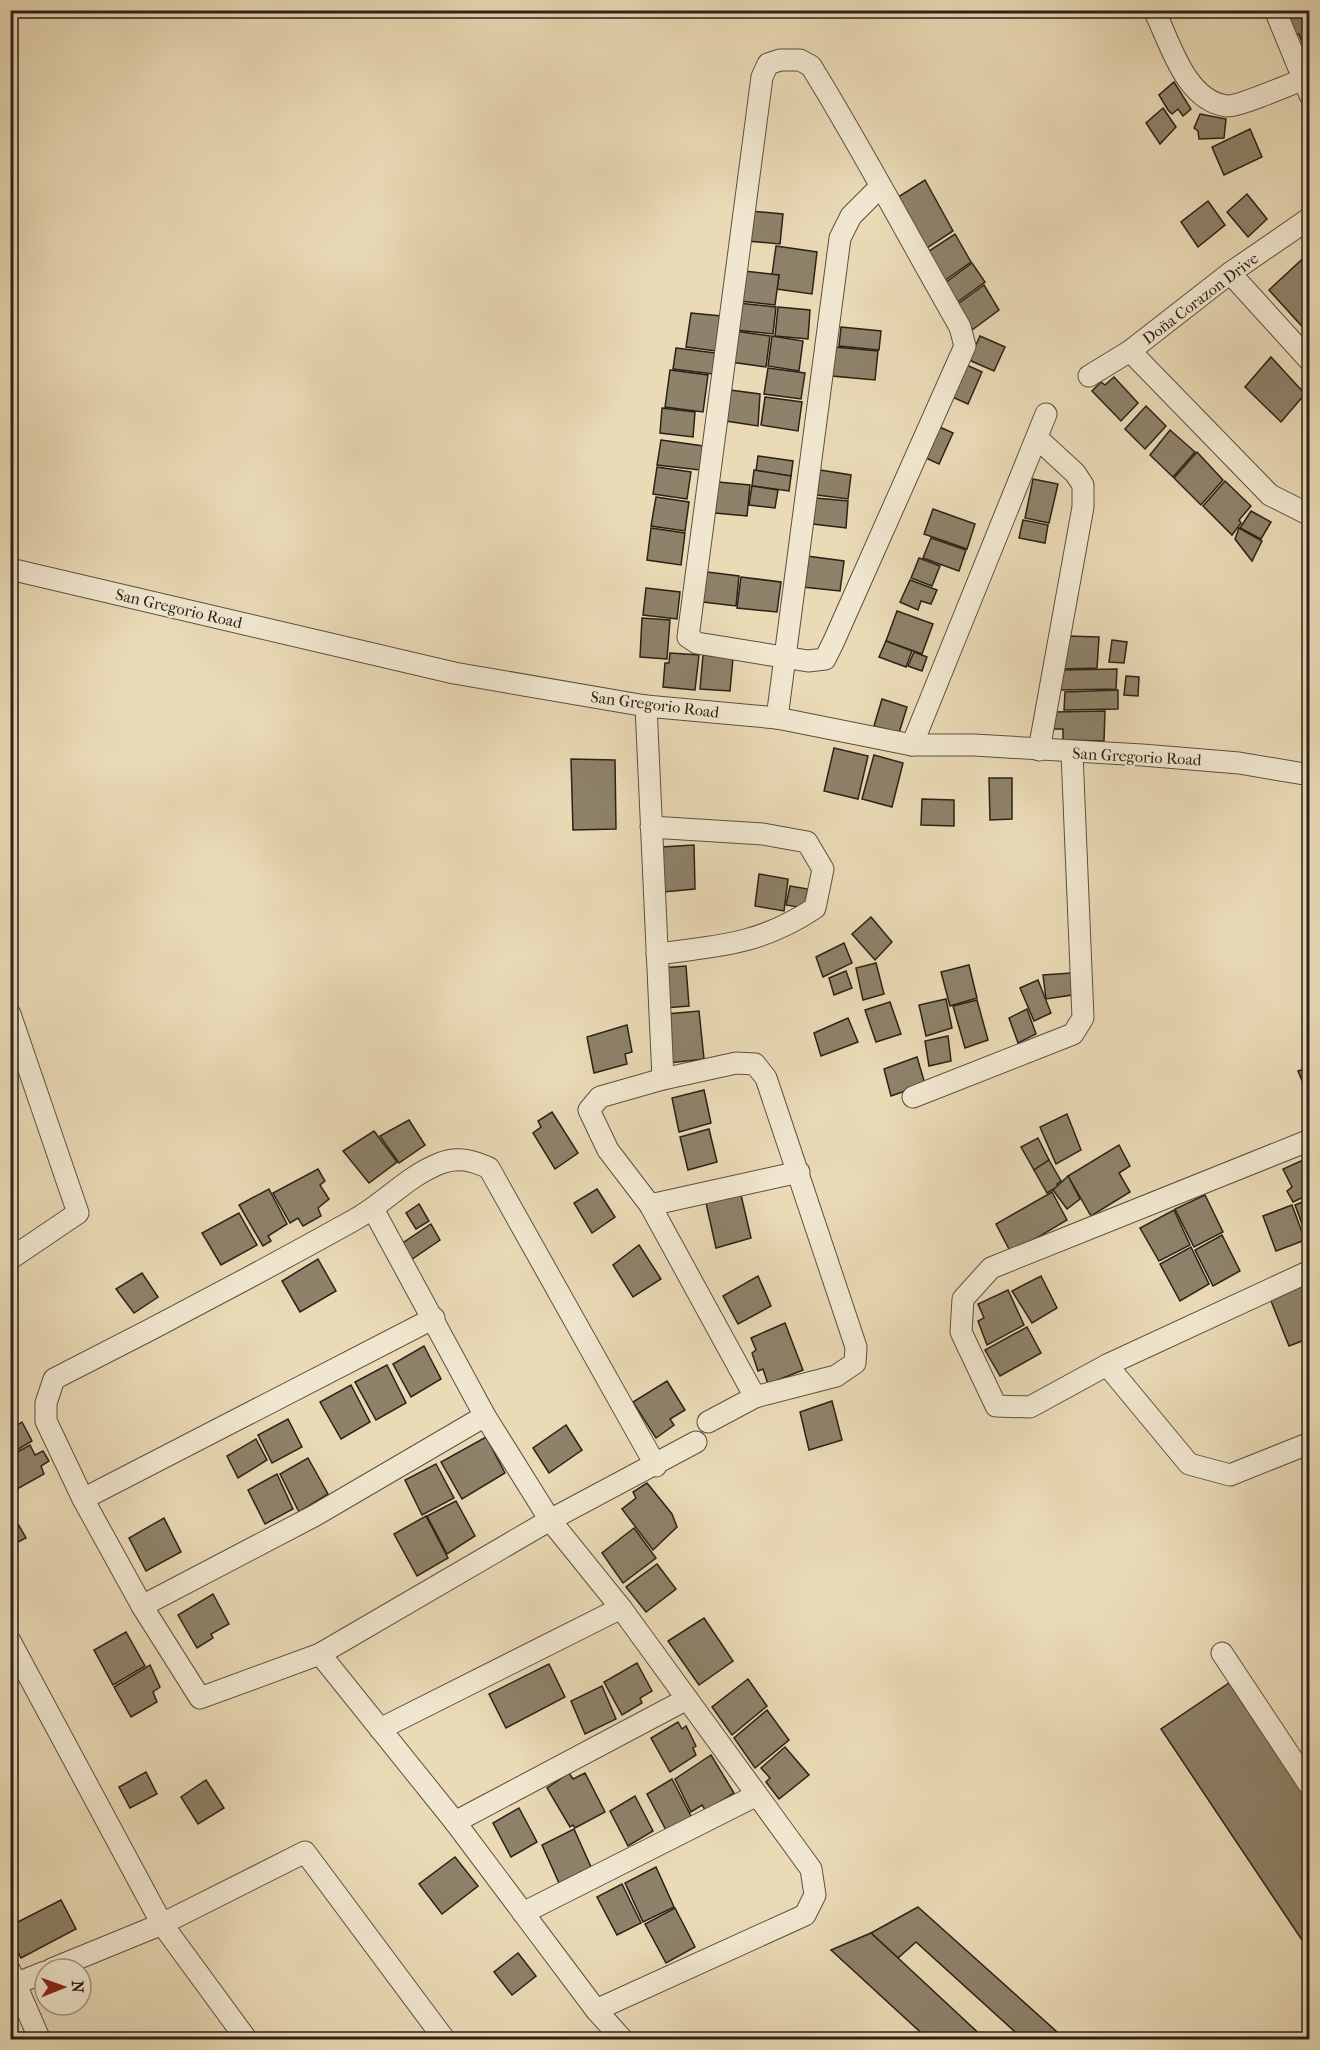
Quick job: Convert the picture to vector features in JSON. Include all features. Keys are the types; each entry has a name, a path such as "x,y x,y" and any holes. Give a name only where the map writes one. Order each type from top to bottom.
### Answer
{"street":[{"path":"1155,10 1187,79 1208,99 1229,107 1306,88 1275,10"},
{"path":"780,60 800,60 812,66 857,140 880,187 960,327 965,346 825,659 808,662 785,657 697,643 688,637 762,77 768,64 780,60"},
{"path":"777,718 840,238 851,216 880,187"},
{"name":"Doña Corazon Drive","path":"1089,376 1130,351 1230,273 1310,218"},
{"path":"1230,273 1310,361"},
{"path":"1130,351 1270,495 1310,515"},
{"path":"912,745 1046,414"},
{"path":"1037,438 1075,473 1083,485 1083,507 1039,750"},
{"name":"San Gregorio Road","path":"10,569 454,673 646,706 777,718 912,745 974,745 1239,763 1310,775"},
{"path":"646,706 663,1079"},
{"path":"913,1097 1073,1034 1083,1018 1072,753"},
{"path":"651,827 763,834 807,842 823,869 815,908 788,926 741,943 657,954"},
{"path":"10,1014 78,1213 10,1259"},
{"path":"708,1422 755,1397 836,1376 855,1363 856,1347 799,1172 766,1078 755,1064 736,1063 663,1079 600,1097 589,1110 608,1150 650,1205 755,1397"},
{"path":"1310,1140 991,1268 963,1299 961,1332 996,1406 1030,1407 1107,1365 1310,1271"},
{"path":"656,1466 489,1168 472,1160 443,1161 411,1176 374,1209 205,1302 54,1379 46,1403 46,1421 83,1500 142,1606 200,1698 320,1654 550,1520 656,1466 696,1442"},
{"path":"650,1205 799,1172"},
{"path":"374,1209 485,1416 550,1520 621,1608 755,1796 811,1869 815,1895 805,1915 596,2010"},
{"path":"83,1500 434,1318"},
{"path":"1107,1365 1189,1464 1230,1475 1310,1443"},
{"path":"142,1606 314,1516 485,1416"},
{"path":"381,1729 621,1608"},
{"path":"10,1641 162,1924 247,2040"},
{"path":"1222,1653 1310,1786"},
{"path":"320,1654 455,1822 596,2010 623,2040"},
{"path":"455,1822 687,1699"},
{"path":"523,1913 755,1796"},
{"path":"81,1957 162,1924 305,1852 445,2040"},
{"path":"33,1975 12,1980 40,2040"}],"building":[{"path":"1310,10 1310,39 1302,42 1299,34 1293,37 1286,20 1293,17 1290,11"},
{"path":"1174,82 1191,109 1183,116 1178,109 1172,114 1159,95"},
{"path":"1163,108 1176,127 1160,144 1146,123"},
{"path":"1200,114 1226,119 1224,138 1199,139 1198,131 1194,128"},
{"path":"1250,129 1262,157 1224,175 1212,147"},
{"path":"925,180 953,231 924,250 895,199"},
{"path":"1247,194 1267,219 1248,237 1227,212"},
{"path":"1208,201 1225,225 1198,247 1181,222"},
{"path":"750,211 783,214 780,244 747,241"},
{"path":"955,234 971,262 944,281 926,253"},
{"path":"776,246 817,252 812,294 777,289 779,275 772,275"},
{"path":"1310,252 1310,334 1309,334 1269,290"},
{"path":"972,263 985,282 956,303 945,283"},
{"path":"744,271 779,275 775,305 740,301"},
{"path":"984,285 999,310 972,330 955,306"},
{"path":"738,303 776,307 773,334 735,330"},
{"path":"778,307 810,310 808,339 775,336"},
{"path":"691,313 721,316 716,351 686,347"},
{"path":"841,327 881,331 879,350 839,346"},
{"path":"735,331 770,336 766,367 731,362"},
{"path":"772,336 803,341 799,371 768,366"},
{"path":"980,336 1005,347 994,371 969,360"},
{"path":"835,347 878,351 875,380 832,376"},
{"path":"676,348 715,353 713,374 673,369"},
{"path":"1271,357 1305,394 1281,422 1245,387"},
{"path":"962,363 982,372 968,404 948,395"},
{"path":"768,368 805,373 801,399 764,394"},
{"path":"670,370 708,375 703,412 665,407"},
{"path":"1114,377 1138,403 1121,421 1092,391 1101,382 1105,385"},
{"path":"730,390 760,394 758,426 726,421"},
{"path":"765,397 802,402 798,431 761,425"},
{"path":"1146,406 1166,426 1145,449 1125,429"},
{"path":"662,408 695,412 693,437 660,433"},
{"path":"1310,421 1310,447 1304,446"},
{"path":"935,425 953,433 939,464 924,457"},
{"path":"1170,430 1195,452 1173,477 1150,455"},
{"path":"661,440 703,446 700,470 657,465"},
{"path":"1197,452 1223,480 1201,505 1174,478"},
{"path":"758,456 793,461 791,476 756,471"},
{"path":"657,467 691,472 687,499 653,494"},
{"path":"754,470 791,476 789,491 752,486"},
{"path":"820,470 851,475 848,499 817,495"},
{"path":"1033,479 1058,484 1049,523 1025,518"},
{"path":"1225,481 1251,506 1239,520 1241,523 1232,535 1203,506"},
{"path":"718,482 750,485 747,516 715,513"},
{"path":"752,486 778,490 775,508 749,505"},
{"path":"656,497 689,502 685,531 651,526"},
{"path":"816,498 848,501 846,528 813,524"},
{"path":"933,509 975,524 967,549 924,534"},
{"path":"1251,511 1271,522 1261,539 1240,528"},
{"path":"1023,520 1048,525 1045,543 1019,538"},
{"path":"651,528 685,533 681,565 647,560"},
{"path":"1239,528 1262,541 1252,561 1235,539"},
{"path":"931,538 966,550 959,571 923,558"},
{"path":"807,556 844,561 840,591 803,587"},
{"path":"919,558 940,566 932,586 911,578"},
{"path":"707,572 739,576 736,606 703,602"},
{"path":"741,577 781,582 777,612 737,608"},
{"path":"910,580 937,590 931,604 921,601 918,610 900,602"},
{"path":"646,588 680,592 677,619 643,615"},
{"path":"897,611 933,624 922,654 886,641"},
{"path":"642,618 670,620 667,659 640,657"},
{"path":"1067,636 1099,637 1097,668 1060,669"},
{"path":"1112,640 1127,642 1124,663 1109,662"},
{"path":"886,641 912,651 906,667 879,657"},
{"path":"914,652 927,657 922,671 908,666"},
{"path":"670,653 699,655 695,690 663,687 665,663 669,663"},
{"path":"703,655 733,658 730,691 700,689"},
{"path":"1117,669 1116,689 1061,690 1063,670"},
{"path":"1126,676 1139,677 1138,696 1124,695"},
{"path":"1118,690 1118,709 1064,710 1065,692"},
{"path":"882,699 907,707 899,733 874,726"},
{"path":"1105,711 1104,741 1063,740 1063,729 1049,729 1054,712"},
{"path":"834,748 868,756 858,799 824,791"},
{"path":"874,755 903,763 892,807 862,799"},
{"path":"571,759 615,760 616,829 573,830"},
{"path":"989,778 1012,778 1012,819 990,820"},
{"path":"922,799 954,800 954,826 921,825"},
{"path":"694,845 695,889 663,892 661,847"},
{"path":"759,874 788,879 784,911 755,906"},
{"path":"790,886 808,889 804,908 786,905"},
{"path":"871,917 892,942 875,960 852,934"},
{"path":"844,943 852,963 823,977 816,957"},
{"path":"876,963 884,994 863,1000 856,968"},
{"path":"969,965 977,998 950,1006 941,972"},
{"path":"686,966 689,1006 664,1008 661,968"},
{"path":"846,971 852,988 834,995 829,978"},
{"path":"1071,973 1072,995 1046,999 1043,975"},
{"path":"1038,980 1051,1013 1034,1021 1020,988"},
{"path":"946,999 952,1028 926,1036 919,1005"},
{"path":"977,1000 988,1040 965,1048 953,1006"},
{"path":"890,1002 901,1034 876,1042 865,1010"},
{"path":"1027,1009 1036,1034 1018,1043 1009,1018"},
{"path":"699,1011 704,1059 669,1063 666,1014"},
{"path":"848,1018 858,1042 821,1056 814,1033"},
{"path":"627,1025 632,1052 625,1054 627,1064 594,1073 587,1037"},
{"path":"948,1036 951,1061 929,1066 925,1041"},
{"path":"917,1057 925,1084 891,1096 884,1069"},
{"path":"1310,1067 1310,1100 1298,1071"},
{"path":"704,1090 711,1123 679,1132 672,1098"},
{"path":"552,1112 578,1153 555,1169 533,1133 541,1127 538,1121"},
{"path":"1067,1114 1081,1150 1056,1164 1040,1127"},
{"path":"409,1120 425,1145 399,1163 380,1136"},
{"path":"709,1129 717,1162 688,1170 680,1137"},
{"path":"374,1131 397,1162 369,1183 343,1151"},
{"path":"1038,1138 1049,1160 1034,1170 1021,1147"},
{"path":"1119,1145 1130,1166 1119,1173 1130,1192 1091,1216 1068,1176"},
{"path":"1310,1157 1310,1194 1293,1202 1287,1191 1292,1187 1283,1169"},
{"path":"1049,1160 1061,1181 1057,1184 1059,1186 1047,1193 1034,1170"},
{"path":"318,1169 325,1181 320,1185 329,1199 318,1208 321,1216 303,1226 298,1218 290,1223 273,1193"},
{"path":"1068,1176 1080,1199 1067,1209 1053,1190"},
{"path":"269,1189 287,1224 268,1236 271,1241 263,1246 239,1205"},
{"path":"597,1189 615,1217 592,1233 574,1203"},
{"path":"1052,1192 1067,1220 1011,1253 996,1224"},
{"path":"741,1195 751,1238 716,1248 706,1203"},
{"path":"1205,1195 1223,1232 1194,1247 1175,1209"},
{"path":"1310,1199 1310,1243 1309,1243 1295,1205"},
{"path":"419,1204 429,1221 416,1229 406,1213"},
{"path":"1292,1205 1305,1240 1276,1251 1263,1216"},
{"path":"1174,1210 1190,1245 1159,1261 1140,1228"},
{"path":"239,1213 257,1245 221,1265 202,1233"},
{"path":"431,1224 440,1240 408,1262 398,1246"},
{"path":"1222,1235 1240,1271 1213,1286 1195,1250"},
{"path":"639,1245 661,1279 633,1297 613,1265"},
{"path":"1191,1247 1209,1284 1180,1301 1160,1264"},
{"path":"318,1259 336,1291 300,1312 282,1281"},
{"path":"142,1273 158,1297 134,1313 116,1289"},
{"path":"758,1276 771,1306 738,1324 723,1296"},
{"path":"1041,1276 1057,1308 1032,1323 1012,1291"},
{"path":"1310,1280 1310,1338 1289,1346 1269,1296"},
{"path":"1008,1290 1024,1325 987,1345 978,1321 984,1318 978,1304"},
{"path":"785,1323 803,1370 768,1384 763,1369 758,1371 752,1353 756,1350 751,1338"},
{"path":"1027,1327 1041,1353 1000,1376 985,1350"},
{"path":"424,1346 441,1379 411,1397 393,1364"},
{"path":"387,1365 406,1403 376,1420 355,1382"},
{"path":"667,1381 685,1410 670,1419 674,1425 656,1438 633,1402"},
{"path":"351,1385 370,1422 341,1439 320,1402"},
{"path":"832,1401 842,1440 809,1450 800,1412"},
{"path":"288,1419 302,1447 272,1463 258,1435"},
{"path":"22,1422 32,1441 17,1450 10,1439 10,1430"},
{"path":"566,1425 582,1450 549,1473 533,1448"},
{"path":"486,1437 505,1473 462,1499 441,1462"},
{"path":"256,1439 267,1460 238,1478 227,1456"},
{"path":"30,1445 35,1455 43,1451 49,1461 41,1466 44,1474 10,1493 10,1456"},
{"path":"308,1458 328,1494 299,1512 280,1474"},
{"path":"436,1464 454,1498 422,1515 405,1480"},
{"path":"277,1474 293,1509 265,1524 248,1490"},
{"path":"647,1483 672,1514 677,1527 653,1550 622,1509 636,1498 633,1492"},
{"path":"456,1501 475,1536 447,1554 427,1516"},
{"path":"10,1510 26,1538 10,1546"},
{"path":"426,1516 448,1558 417,1576 394,1534"},
{"path":"164,1518 181,1552 146,1571 129,1538"},
{"path":"634,1528 656,1558 623,1583 602,1553"},
{"path":"657,1564 676,1589 646,1612 626,1587"},
{"path":"213,1594 229,1624 211,1634 213,1638 197,1648 178,1615"},
{"path":"704,1618 733,1661 699,1685 668,1641"},
{"path":"126,1632 145,1666 113,1685 94,1650"},
{"path":"637,1663 652,1691 640,1698 642,1703 622,1715 604,1682"},
{"path":"549,1664 565,1697 506,1728 489,1694"},
{"path":"150,1665 160,1687 153,1692 157,1702 131,1717 114,1687"},
{"path":"748,1679 767,1706 732,1735 712,1707"},
{"path":"1229,1683 1310,1804 1310,1935 1302,1940 1161,1729"},
{"path":"602,1686 616,1719 585,1734 571,1701"},
{"path":"767,1710 789,1740 755,1768 734,1738"},
{"path":"678,1722 682,1729 686,1726 696,1746 693,1748 696,1755 670,1772 651,1738"},
{"path":"785,1747 809,1775 779,1799 766,1782 770,1778 761,1768"},
{"path":"711,1755 734,1793 706,1811 702,1805 691,1812 675,1779"},
{"path":"146,1772 157,1794 130,1808 119,1787"},
{"path":"569,1773 573,1779 585,1773 605,1812 575,1828 573,1825 570,1827 547,1788"},
{"path":"672,1779 692,1818 667,1832 647,1794"},
{"path":"206,1780 224,1808 198,1824 181,1797"},
{"path":"635,1796 653,1831 628,1846 610,1811"},
{"path":"519,1808 537,1842 511,1857 493,1823"},
{"path":"574,1829 591,1867 559,1883 542,1845"},
{"path":"455,1857 478,1886 442,1914 419,1884"},
{"path":"656,1867 674,1907 643,1922 625,1883"},
{"path":"622,1884 641,1923 617,1935 597,1897"},
{"path":"61,1900 76,1929 21,1958 10,1937 10,1926"},
{"path":"918,1907 1066,2040 1024,2040 916,1942 898,1958 871,1933"},
{"path":"675,1908 695,1947 666,1963 645,1924"},
{"path":"871,1933 986,2040 929,2040 831,1950"},
{"path":"518,1953 536,1976 512,1995 494,1972"}]}
